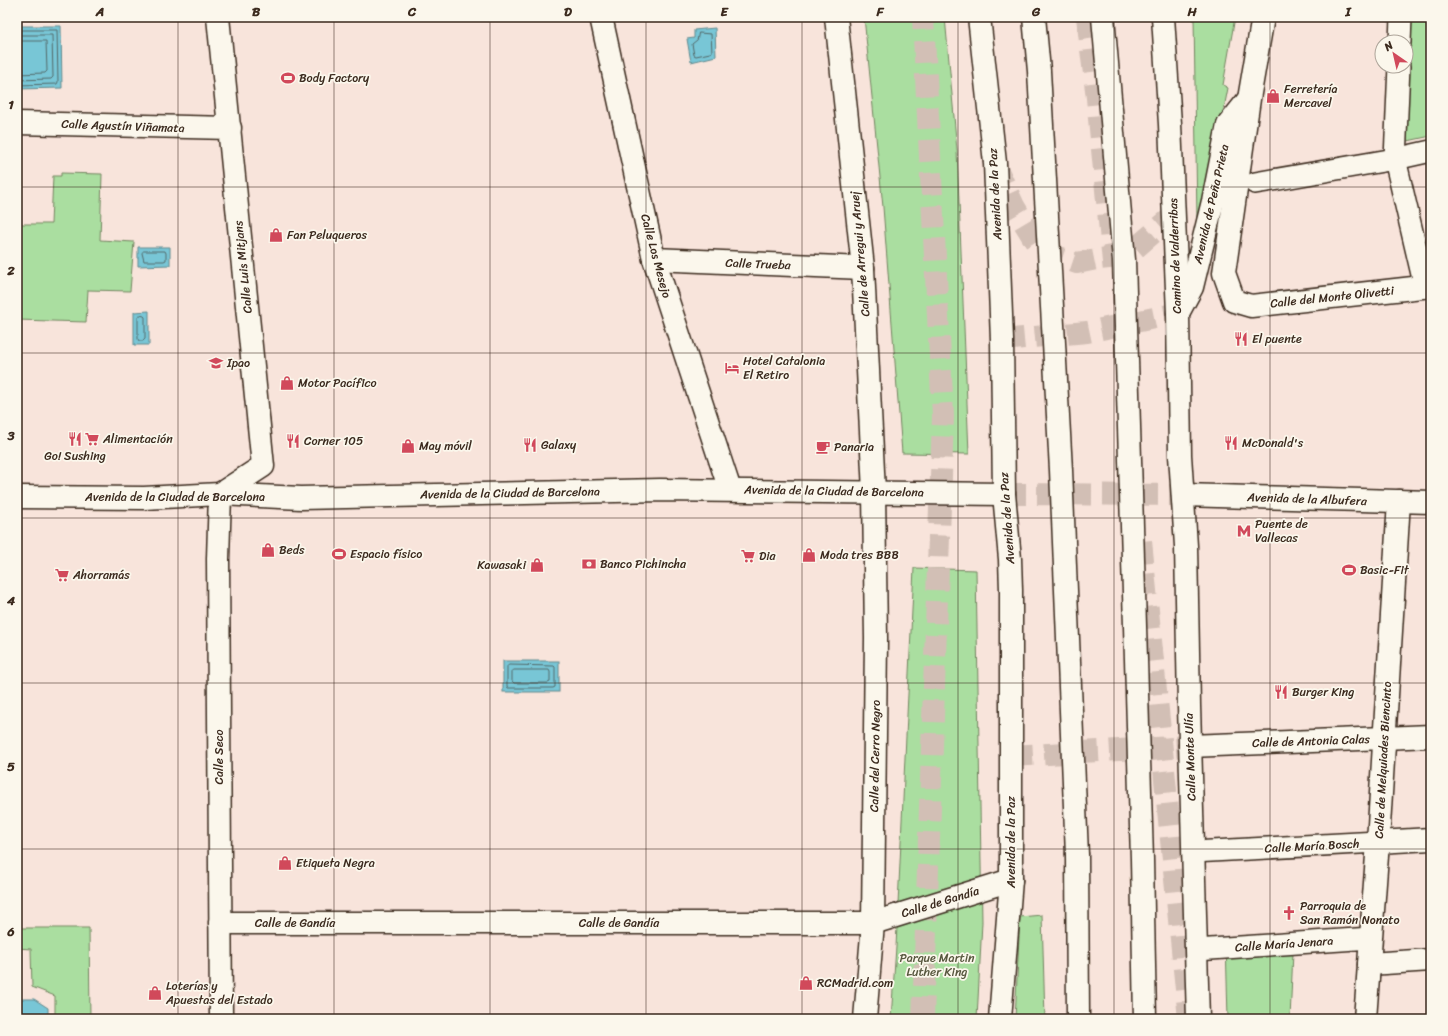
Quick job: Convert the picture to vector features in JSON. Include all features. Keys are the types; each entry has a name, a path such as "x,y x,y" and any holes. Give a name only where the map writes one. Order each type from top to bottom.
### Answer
{"main road":[{"name":"Calle Luis Mitjans","path":"218,17 263,466 220,494"},
{"name":"Calle Los Mesejo","path":"601,17 654,259 730,490"},
{"name":"Calle de Arregui y Aruej","path":"836,17 863,268 874,492"},
{"name":"Avenida de la Paz","path":"980,17 995,163 1002,340 1004,494 1010,559 1011,590 1011,880 1000,1019"},
{"path":"1034,17 1039,71 1061,470 1077,855 1078,1019"},
{"path":"1103,17 1124,260 1142,859 1145,1019"},
{"name":"Camino de Valderribas","path":"1163,17 1170,124 1178,313 1180,455 1183,495"},
{"name":"Avenida de Peña Prieta","path":"1234,301 1224,273 1249,99 1263,17"},
{"name":"Avenida de Peña Prieta","path":"1178,313 1192,287 1213,202 1228,124 1249,99"},
{"name":"Calle Agustín Viñamata","path":"17,123 230,128"},
{"name":"Calle Trueba","path":"654,259 863,268"},
{"name":"Calle del Monte Olivetti","path":"1234,301 1251,306 1428,286"},
{"name":"Avenida de la Ciudad de Barcelona","path":"17,497 144,498 220,494 301,498 660,490 1004,494"},
{"name":"Calle del Cerro Negro","path":"865,1019 873,923 876,638 874,492"},
{"name":"Calle Seco","path":"220,494 218,559 221,1019"},
{"name":"Avenida de la Albufera","path":"1183,495 1431,502"},
{"name":"Calle Monte Ulía","path":"1183,495 1198,1019"},
{"name":"Calle de Melquiades Biencinto","path":"1365,1019 1378,842 1398,501"},
{"name":"Calle de Antonia Calas","path":"1190,746 1431,736"},
{"name":"Calle María Bosch","path":"1378,842 1431,839"},
{"name":"Calle de Gandía","path":"220,923 873,923 1011,880"},
{"path":"1369,964 1431,960"}],"street":[{"path":"1400,34 1401,17"},
{"path":"1399,74 1395,159 1428,286"},
{"path":"1255,183 1395,159 1431,151"},
{"name":"Calle María Bosch","path":"1193,852 1378,842"},
{"name":"Calle María Jenara","path":"1196,950 1371,938"}],"green space":[{"path":"864,17 945,17 957,150 969,454 902,453 883,207"},
{"path":"1194,17 1235,17 1223,85 1228,88 1191,276 1197,221"},
{"path":"1431,17 1431,136 1403,142 1407,74 1414,74 1414,34 1410,34 1411,18"},
{"path":"61,173 102,174 100,240 134,242 130,291 88,290 86,322 17,320 17,224 51,224 53,176 61,176"},
{"name":"Parque Martin Luther King","path":"914,568 976,570 982,922 977,1019 891,1019 896,947"},
{"path":"1042,915 1045,1019 1015,1019 1020,917"},
{"path":"17,928 89,928 90,1019 55,1019 55,996 32,987 31,949 17,948"},
{"path":"1226,941 1293,952 1290,1019 1228,1019"}],"water":[{"path":"17,26 61,26 62,88 17,89"},
{"path":"715,28 716,56 691,62 687,39 694,38 694,30"},
{"path":"138,247 170,247 170,265 138,266"},
{"path":"149,311 149,345 134,345 134,312"},
{"path":"503,661 559,661 559,692 503,692"},
{"path":"17,999 34,999 48,1008 48,1019 17,1019"}],"tunnel":[{"path":"923,17 943,416 923,1019"},
{"path":"1087,17 1097,98 1114,272"},
{"path":"995,164 1014,206 1041,251 1077,263 1131,252 1174,215"},
{"path":"1002,340 1087,332 1178,313"},
{"path":"1004,494 1183,495"},
{"path":"1141,541 1189,1019"},
{"path":"1011,756 1190,746"}],"place":[{"name":"Body Factory","path":"288,78"},
{"name":"Ferretería Mercavel","path":"1273,96"},
{"name":"Fan Peluqueros","path":"276,235"},
{"name":"El puente","path":"1241,339"},
{"name":"Ipao","path":"216,363"},
{"name":"Hotel Catalonia El Retiro","path":"732,368"},
{"name":"Motor Pacífico","path":"287,383"},
{"name":"Go! Sushing","path":"75,439"},
{"name":"Alimentación","path":"92,439"},
{"name":"Corner 105","path":"293,441"},
{"name":"McDonald's","path":"1231,443"},
{"name":"Galaxy","path":"530,445"},
{"name":"May móvil","path":"408,446"},
{"name":"Panaria","path":"823,447"},
{"name":"Puente de Vallecas","path":"1244,531"},
{"name":"Beds","path":"268,550"},
{"name":"Espacio físico","path":"339,554"},
{"name":"Moda tres BBB","path":"809,555"},
{"name":"Dia","path":"748,556"},
{"name":"Banco Pichincha","path":"589,564"},
{"name":"Kawasaki","path":"537,565"},
{"name":"Basic-Fit","path":"1349,570"},
{"name":"Ahorramás","path":"62,575"},
{"name":"Burger King","path":"1281,692"},
{"name":"Etiqueta Negra","path":"285,863"},
{"name":"Parroquia de San Ramón Nonato","path":"1289,913"},
{"name":"RCMadrid.com","path":"806,983"},
{"name":"Loterías y Apuestas del Estado","path":"155,993"}]}
